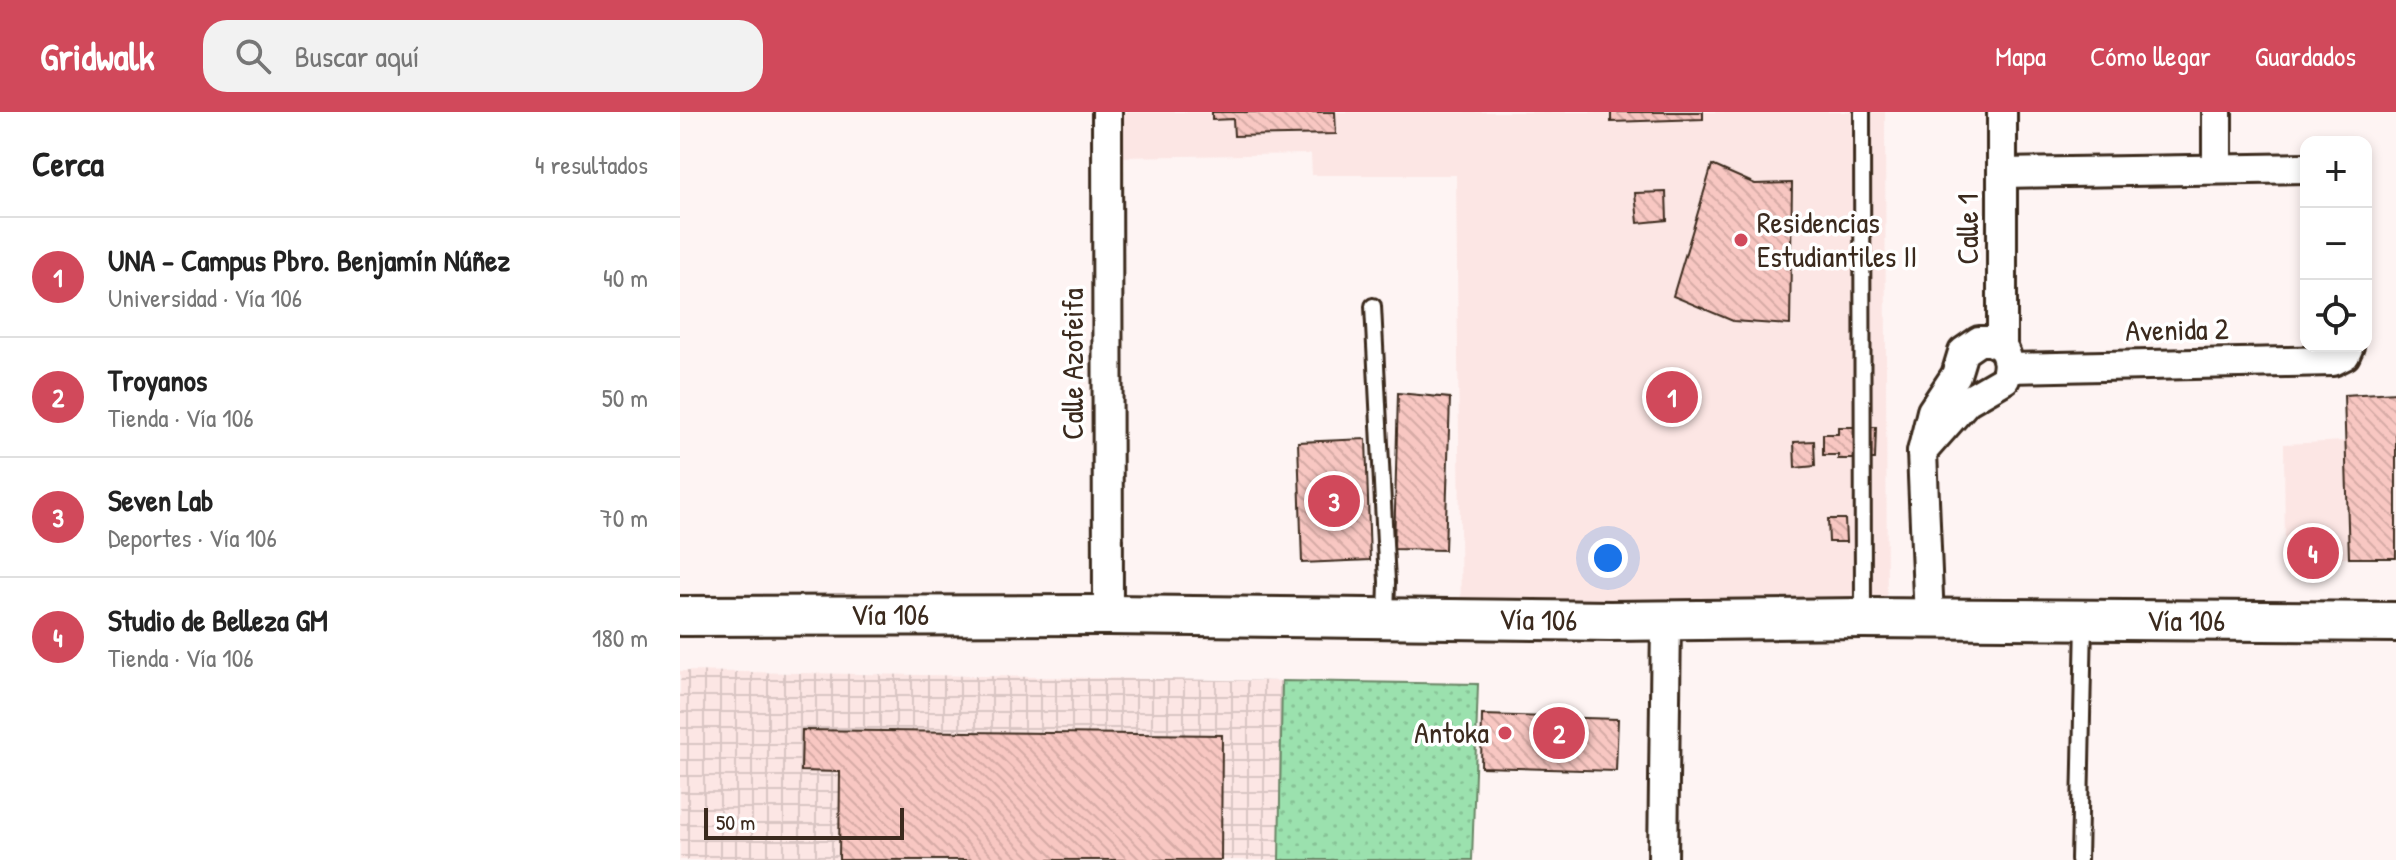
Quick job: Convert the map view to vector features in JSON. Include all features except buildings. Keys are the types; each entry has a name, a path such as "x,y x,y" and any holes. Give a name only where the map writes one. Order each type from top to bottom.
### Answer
{"main road":[{"name":"Vía 106","path":"680,616 1108,615 1666,621 1863,618 2396,622"}],"street":[{"name":"Calle Azofeifa","path":"1107,112 1108,615"},
{"name":"Calle 1","path":"2002,112 2005,357"},
{"path":"2217,112 2217,168"},
{"path":"2002,173 2300,168"},
{"path":"1922,452 1967,401 2005,379 2005,357 1991,341 1979,341 1963,352 1956,375 1932,411 1922,452 1929,620"},
{"name":"Avenida 2","path":"2005,357 2333,361 2344,352"},
{"path":"1663,860 1666,621"}],"lane":[{"path":"1862,112 1863,618"},
{"path":"1373,306 1387,582 1386,617"},
{"path":"2079,860 2084,621"}],"shaded area":[{"path":"1116,112 1885,112 1887,619 1461,619 1456,175 1312,175 1311,154 1116,157"},
{"path":"2346,441 2349,558 2285,558 2284,444"},
{"path":"680,671 1282,681 1279,860 680,860"}],"green space":[{"path":"1282,681 1478,684 1472,860 1279,860"}],"place":[{"name":"Residencias Estudiantiles II","path":"1741,240"},
{"name":"UNA - Campus Pbro. Benjamín Núñez","path":"1672,397"},
{"name":"Seven Lab","path":"1334,501"},
{"name":"Studio de Belleza GM","path":"2313,553"},
{"name":"Antoka","path":"1505,733"},
{"name":"Troyanos","path":"1559,733"}]}
